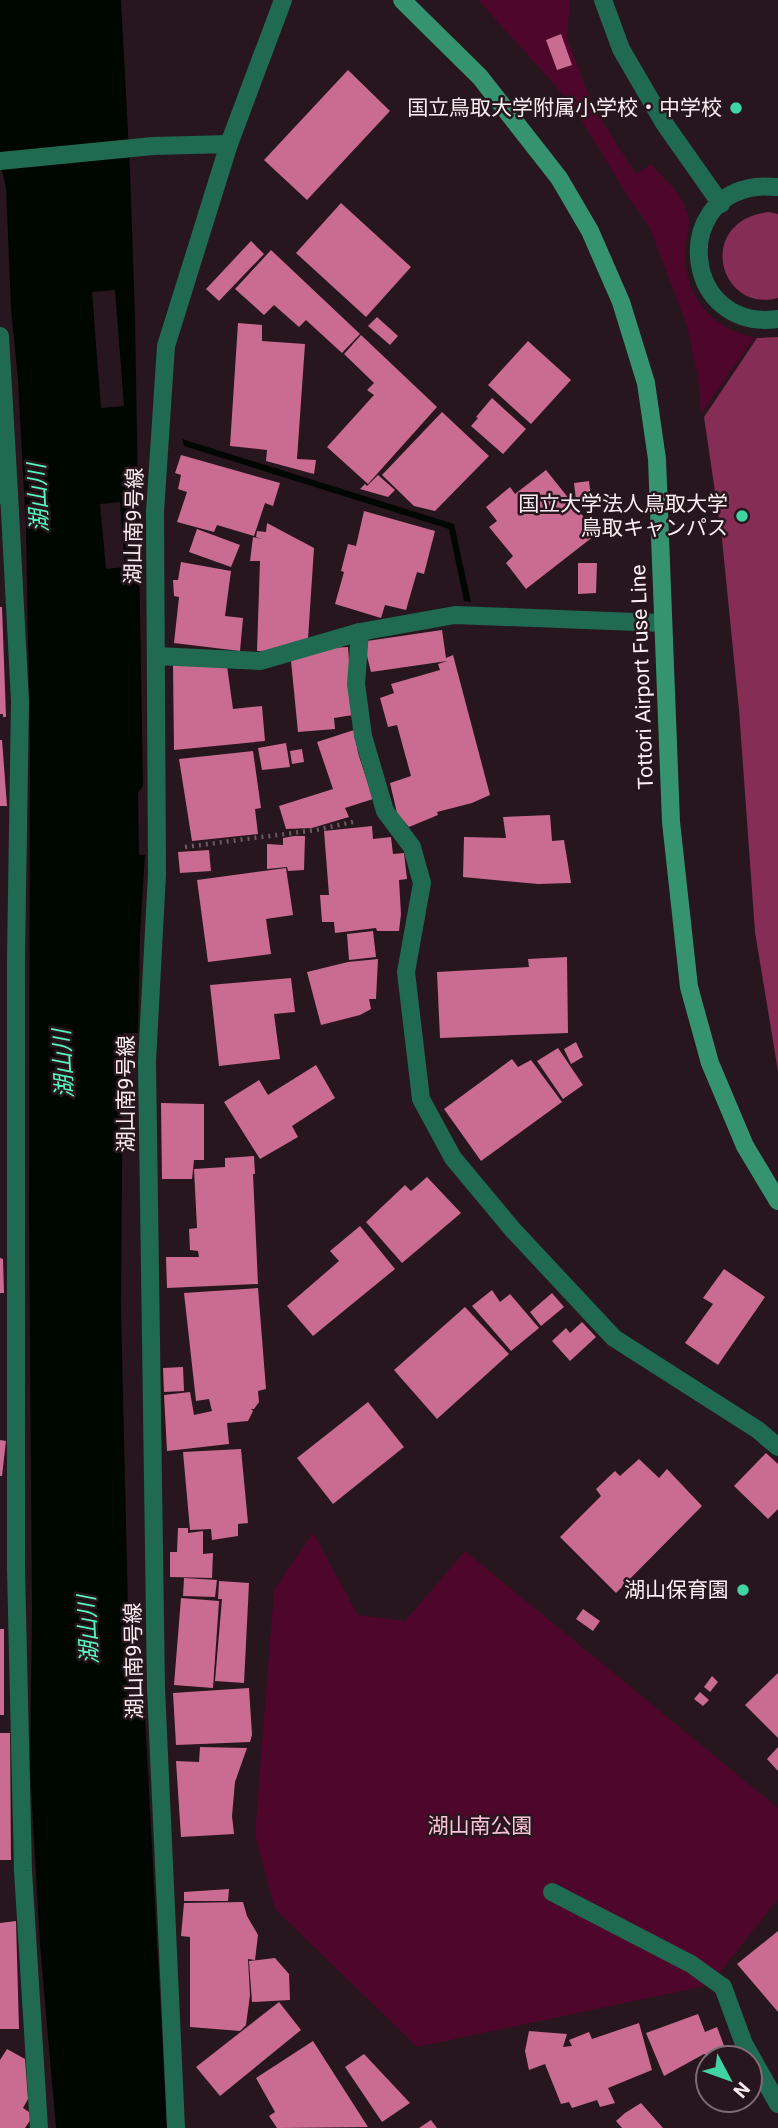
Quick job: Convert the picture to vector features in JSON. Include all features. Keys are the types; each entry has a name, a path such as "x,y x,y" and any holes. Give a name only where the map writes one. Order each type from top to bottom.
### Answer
{"main road":[{"name":"Tottori Airport Fuse Line","path":"401,0 480,77 559,178 590,231 621,302 646,383 657,459 671,822 689,987 710,1063 745,1146 778,1201"}],"street":[{"name":"湖山南9号線","path":"176,2128 156,1675 147,1062 157,851 155,512 166,346 229,144 283,0"},
{"path":"603,0 621,49 664,123 721,204"},
{"path":"0,161 153,146 229,144"},
{"path":"778,187 755,187 733,195 721,204 702,229 698,250 700,272 709,291 723,307 743,318 763,321 778,319"},
{"path":"0,336 4,494 20,701 16,958 16,1583 23,1871 40,2128"},
{"path":"156,656 260,661 360,632 455,615 662,624"},
{"path":"360,632 356,684 363,736 385,811 412,847 422,883 406,972 421,1099 453,1158 513,1230 614,1338 758,1430 778,1447"},
{"path":"552,1892 691,1964 723,1987 744,2044 778,2104"}],"path":[{"path":"157,851 316,830 388,816"}],"green space":[{"path":"478,0 570,0 567,38 594,109 636,174 651,164 684,204 689,222 686,270 696,297 714,319 726,327 755,337 701,414 698,377 687,326 649,226 582,121 554,84"},
{"name":"湖山南公園","path":"313,1533 358,1615 405,1621 465,1551 778,1808 778,1899 710,1985 417,2047 275,1909 255,1835 274,1590"}],"shaded area":[{"path":"769,212 778,214 778,298 758,299 741,293 729,280 723,264 723,247 730,231 745,219"},
{"path":"778,337 778,1071 755,932 739,710 722,539 704,417 757,338"}],"water":[{"name":"湖山川","path":"0,0 121,0 135,317 143,786 138,793 139,855 145,855 138,1033 123,1033 121,1308 130,1695 144,1697 167,2128 56,2128 40,1945 30,1769 30,748 26,529 18,380 11,309 6,187 0,163","holes":["115,290 124,406 101,408 92,292","120,502 125,567 106,569 100,504"]},
{"path":"182,439 454,524 471,602 464,601 449,529 184,446"}],"building":[{"path":"561,34 572,65 557,70 546,40"},
{"path":"348,70 390,111 307,200 264,160"},
{"path":"341,203 411,267 366,317 296,253"},
{"path":"251,241 264,254 219,301 206,289"},
{"path":"271,250 360,334 342,353 306,320 299,327 274,305 264,315 235,289"},
{"path":"377,317 398,336 390,345 368,326"},
{"path":"238,323 262,325 262,341 305,344 297,459 316,460 314,474 266,461 267,450 230,446"},
{"path":"361,335 437,407 368,484 327,447 374,395 367,390 374,383 344,354"},
{"path":"528,341 571,380 531,424 488,385"},
{"path":"492,398 526,429 503,454 471,426"},
{"path":"442,412 489,456 435,511 414,506 382,475"},
{"path":"181,455 280,483 273,506 265,503 254,536 217,525 214,532 177,522 187,492 178,489 181,475 175,473"},
{"path":"546,470 594,530 594,536 526,589 506,563 513,556 489,527 497,521 486,507 510,487 515,494"},
{"path":"378,475 395,490 388,497 360,489"},
{"path":"589,481 591,499 576,500 574,483"},
{"path":"364,511 435,531 424,574 417,572 406,610 385,605 381,618 335,604 348,544 356,546"},
{"path":"267,523 314,548 308,639 257,651 260,561 250,561 253,537 262,539 256,537 257,531 266,532"},
{"path":"197,529 240,545 231,567 189,552"},
{"path":"181,562 231,571 225,616 243,618 240,651 174,643 179,597 174,596 173,580 178,580"},
{"path":"578,563 597,563 596,593 578,594"},
{"path":"2,607 6,717 0,714"},
{"path":"442,630 446,658 453,655 490,795 472,803 437,812 438,815 409,827 397,813 390,783 411,776 397,725 388,727 380,698 394,693 391,684 440,670 438,664 447,661 371,672 366,652 367,641"},
{"path":"348,647 353,715 334,718 335,729 298,732 291,661 329,648"},
{"path":"173,665 227,666 233,709 262,706 265,741 174,750"},
{"path":"354,730 358,753 373,799 345,808 349,817 312,828 286,829 279,806 333,789 317,742"},
{"path":"2,740 7,806 0,806"},
{"path":"286,743 290,767 262,770 258,748"},
{"path":"302,749 304,762 292,764 290,751"},
{"path":"253,751 261,808 255,809 258,834 192,841 179,759"},
{"path":"550,815 552,841 564,840 571,883 538,884 463,877 464,837 506,838 503,817"},
{"path":"372,826 373,839 391,837 393,854 404,853 407,879 399,880 399,931 377,931 376,928 335,933 334,922 322,922 320,895 329,895 324,831"},
{"path":"305,836 304,870 288,871 287,867 267,869 267,844 283,845 283,838"},
{"path":"209,850 211,871 180,873 178,852"},
{"path":"286,868 293,915 266,919 271,954 208,962 197,880"},
{"path":"373,931 376,957 349,960 347,934"},
{"path":"567,957 568,1033 440,1038 437,972 529,967 528,959"},
{"path":"378,959 376,999 369,999 371,1009 360,1015 321,1025 307,972 348,962"},
{"path":"291,978 295,1012 274,1014 280,1059 219,1066 210,985"},
{"path":"576,1042 583,1057 571,1064 564,1049"},
{"path":"558,1048 583,1085 563,1099 537,1061"},
{"path":"512,1059 518,1067 531,1060 562,1102 481,1161 444,1109"},
{"path":"316,1065 335,1098 292,1126 298,1137 260,1159 224,1102 259,1080 268,1095"},
{"path":"161,1103 204,1104 204,1160 194,1160 192,1179 162,1179"},
{"path":"254,1156 258,1284 167,1288 166,1257 199,1257 198,1251 190,1250 189,1229 197,1228 194,1169 225,1167 225,1158"},
{"path":"427,1177 461,1213 402,1263 366,1222 405,1185 411,1191"},
{"path":"360,1226 395,1269 313,1336 287,1306 339,1261 330,1251"},
{"path":"0,1258 3,1259 4,1293 0,1293"},
{"path":"724,1269 765,1297 718,1365 685,1343 713,1304 703,1298"},
{"path":"258,1288 266,1389 258,1391 259,1402 251,1409 253,1411 248,1421 227,1423 229,1444 167,1451 164,1395 190,1392 194,1415 212,1411 209,1399 196,1401 184,1293"},
{"path":"492,1290 500,1302 510,1294 539,1328 511,1351 472,1306"},
{"path":"552,1293 564,1307 541,1326 530,1312"},
{"path":"465,1307 509,1354 437,1419 394,1370"},
{"path":"582,1322 596,1337 570,1361 552,1341 566,1328 570,1333"},
{"path":"183,1367 184,1391 164,1392 163,1368"},
{"path":"368,1402 404,1447 333,1504 297,1458"},
{"path":"0,1440 6,1441 2,1476 0,1476"},
{"path":"241,1449 248,1523 238,1524 238,1536 212,1540 211,1529 190,1530 183,1452"},
{"path":"766,1453 778,1464 778,1509 768,1519 734,1486"},
{"path":"639,1459 659,1478 667,1469 702,1506 616,1593 560,1537 601,1496 596,1489 615,1471 620,1476"},
{"path":"178,1528 188,1528 188,1533 203,1531 203,1554 213,1553 212,1578 170,1577 170,1552 177,1552"},
{"path":"184,1578 217,1580 215,1597 183,1596"},
{"path":"219,1581 249,1583 244,1683 215,1681 222,1599 218,1599"},
{"path":"181,1598 219,1601 213,1688 174,1685"},
{"path":"583,1609 600,1621 593,1631 576,1619"},
{"path":"0,1629 4,1629 4,1715 0,1715"},
{"path":"778,1673 778,1738 745,1705"},
{"path":"712,1676 718,1682 710,1692 704,1687"},
{"path":"249,1688 252,1735 250,1742 176,1745 173,1693"},
{"path":"700,1692 709,1700 703,1706 694,1699"},
{"path":"0,1733 10,1733 11,1860 0,1860"},
{"path":"200,1747 247,1748 235,1782 232,1816 234,1834 181,1837 176,1761 199,1762"},
{"path":"778,1747 778,1771 767,1759"},
{"path":"229,1889 228,1901 184,1901 184,1892"},
{"path":"243,1902 247,1916 258,1935 255,1960 248,1959 250,1995 246,2025 240,2031 190,2027 190,1937 181,1936 184,1903"},
{"path":"16,1921 19,2029 0,2029 0,1923"},
{"path":"778,1931 778,2012 737,1964"},
{"path":"275,1958 289,1974 290,2000 252,2002 249,1961"},
{"path":"279,2002 301,2030 220,2096 196,2067"},
{"path":"698,2014 705,2032 717,2027 723,2044 694,2044 694,2060 664,2076 646,2033"},
{"path":"639,2023 652,2070 608,2088 615,2103 600,2107 597,2100 572,2108 569,2102 561,2104 545,2064 529,2070 525,2051 529,2031 567,2034 563,2047 572,2046 569,2040 589,2032 592,2039"},
{"path":"313,2041 368,2127 277,2128 269,2116 275,2112 256,2078"},
{"path":"7,2049 25,2059 28,2099 23,2108 29,2112 31,2119 25,2128 0,2128 0,2060"},
{"path":"364,2054 410,2103 382,2122 345,2067"},
{"path":"641,2103 663,2128 622,2128 616,2121"},
{"path":"431,2120 437,2128 419,2128"}],"place":[{"name":"国立鳥取大学附属小学校・中学校","path":"736,108"},
{"name":"国立大学法人鳥取大学 鳥取キャンパス","path":"742,516"},
{"name":"湖山保育園","path":"743,1590"}]}
